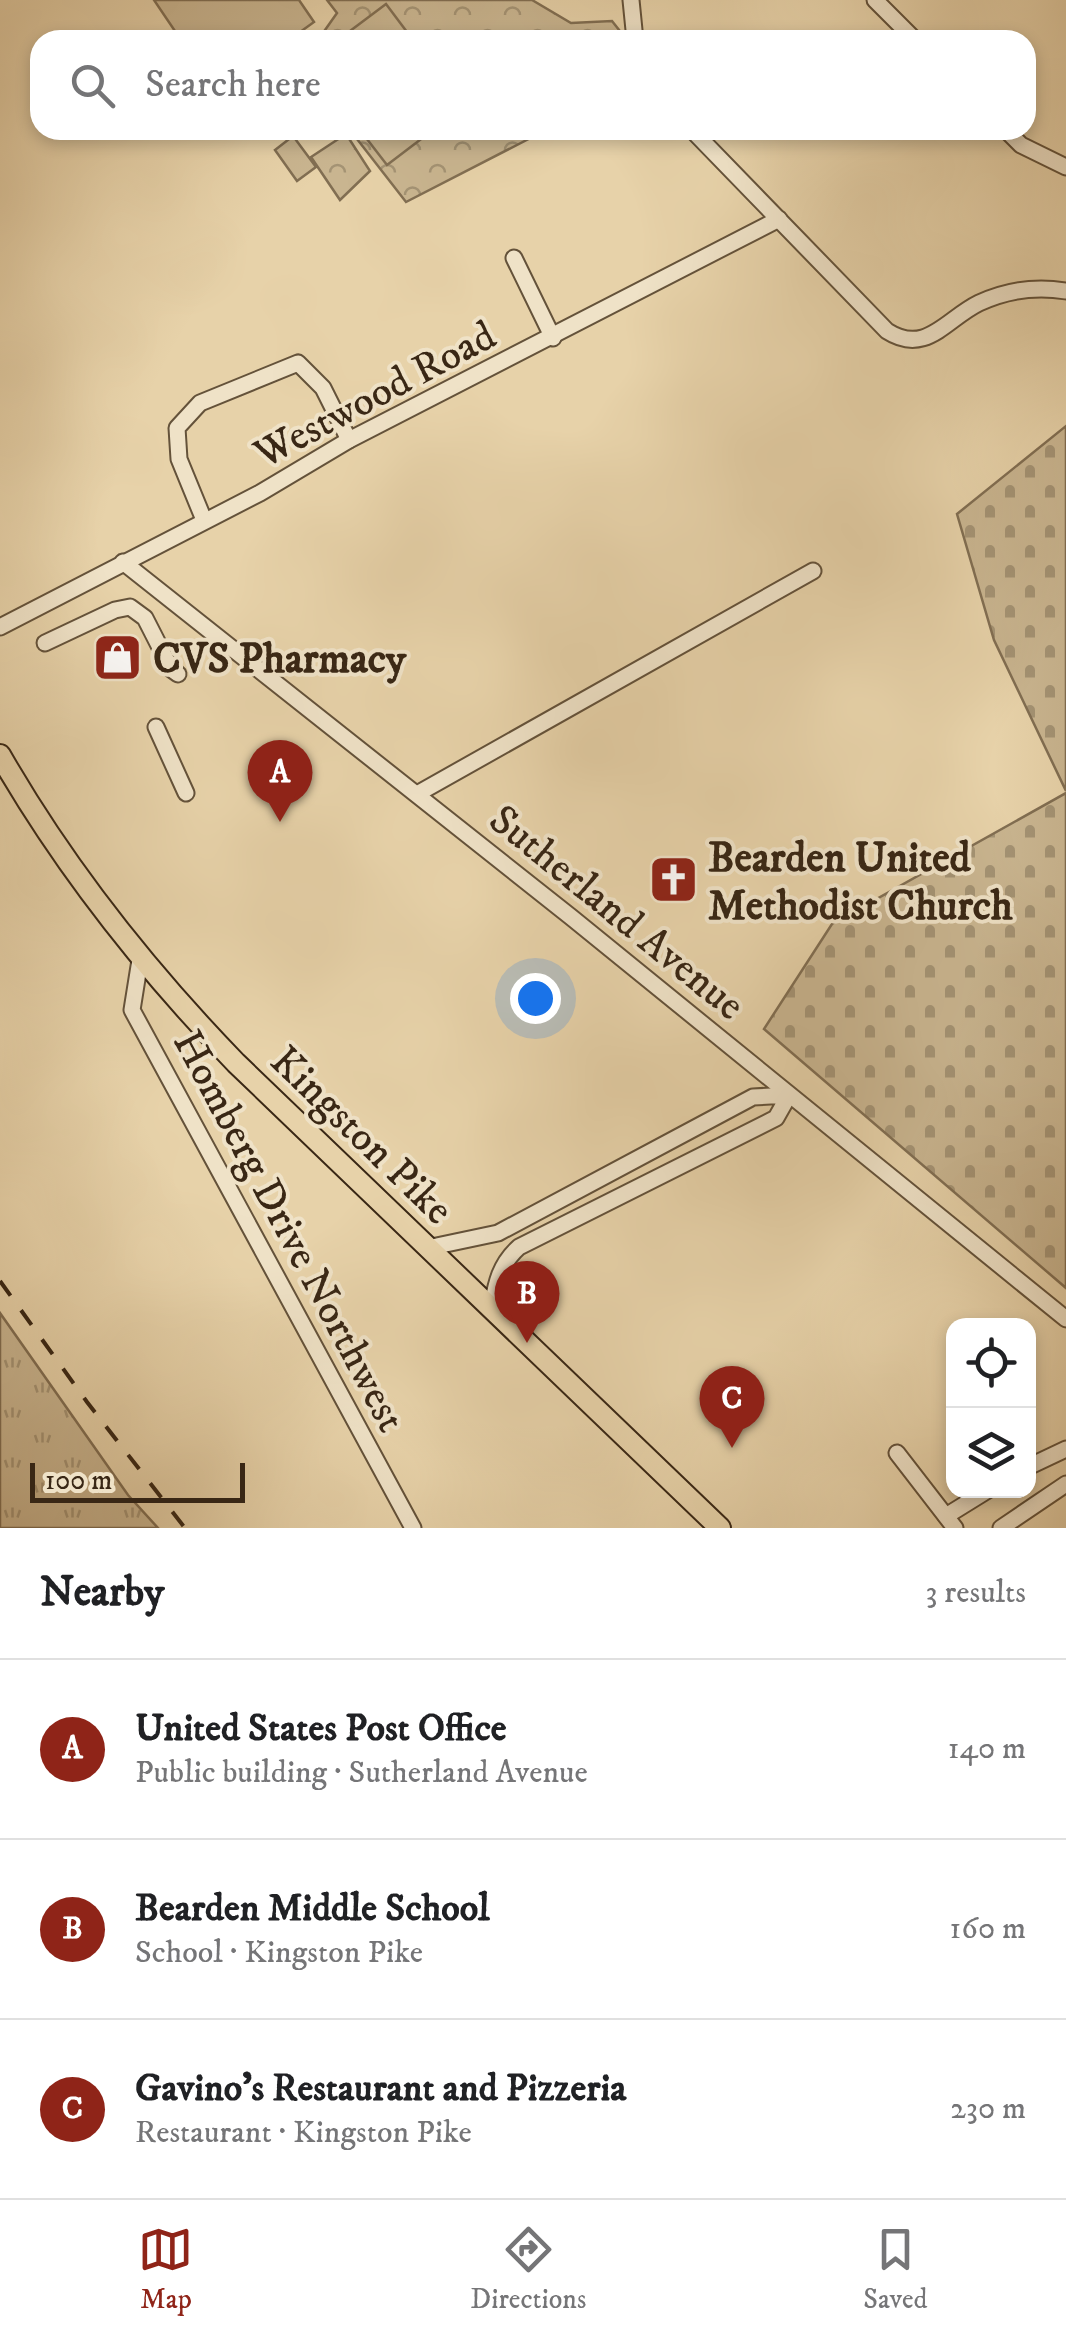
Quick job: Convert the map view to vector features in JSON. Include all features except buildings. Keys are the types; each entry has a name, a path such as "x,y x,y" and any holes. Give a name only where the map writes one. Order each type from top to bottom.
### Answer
{"main road":[{"name":"Kingston Pike","path":"0,755 48,833 140,960 236,1063 720,1528"}],"street":[{"path":"631,0 634,30"},
{"path":"874,0 905,30"},
{"path":"702,140 900,340 928,336 978,304 1004,294 1030,288 1066,291"},
{"path":"1016,140 1066,167"},
{"name":"Westwood Road","path":"0,627 260,493 349,440 779,220"},
{"path":"514,258 554,338"},
{"path":"204,520 179,458 177,428 200,403 298,363 324,388 349,440"},
{"name":"Sutherland Avenue","path":"123,562 417,794 1066,1319"},
{"path":"417,794 813,571"},
{"path":"45,643 115,610 130,607 145,618 171,669 178,674"},
{"path":"156,727 186,793"},
{"name":"Homberg Drive Northwest","path":"140,960 132,1010 413,1528"},
{"path":"427,1248 498,1233 753,1097 789,1095"},
{"path":"491,1310 498,1275 506,1259 519,1247 776,1118 789,1095"},
{"path":"1036,1462 1066,1449"},
{"path":"896,1453 950,1522 978,1498"},
{"path":"1001,1528 1066,1484"}],"green space":[{"path":"154,0 299,0 314,22 303,30 174,30"},
{"path":"327,0 532,0 571,23 612,21 619,30 325,30 337,13"},
{"path":"386,4 406,30 351,30"},
{"path":"288,140 296,140 316,167 297,181 275,150"},
{"path":"337,140 350,140 370,171 340,200 311,157"},
{"path":"358,140 527,140 406,202"},
{"path":"368,140 420,140 387,165"},
{"path":"1066,426 1066,791 994,640 957,514"},
{"path":"1066,793 1066,1288 764,1029 832,924"},
{"path":"0,1313 128,1495 158,1528 0,1528"}],"railway":[{"path":"0,1281 185,1528"}],"place":[{"name":"CVS Pharmacy","path":"118,657"},
{"name":"United States Post Office","path":"280,822"},
{"name":"Bearden United Methodist Church","path":"673,880"},
{"name":"Bearden Middle School","path":"527,1343"},
{"name":"Gavino's Restaurant and Pizzeria","path":"732,1448"}]}
